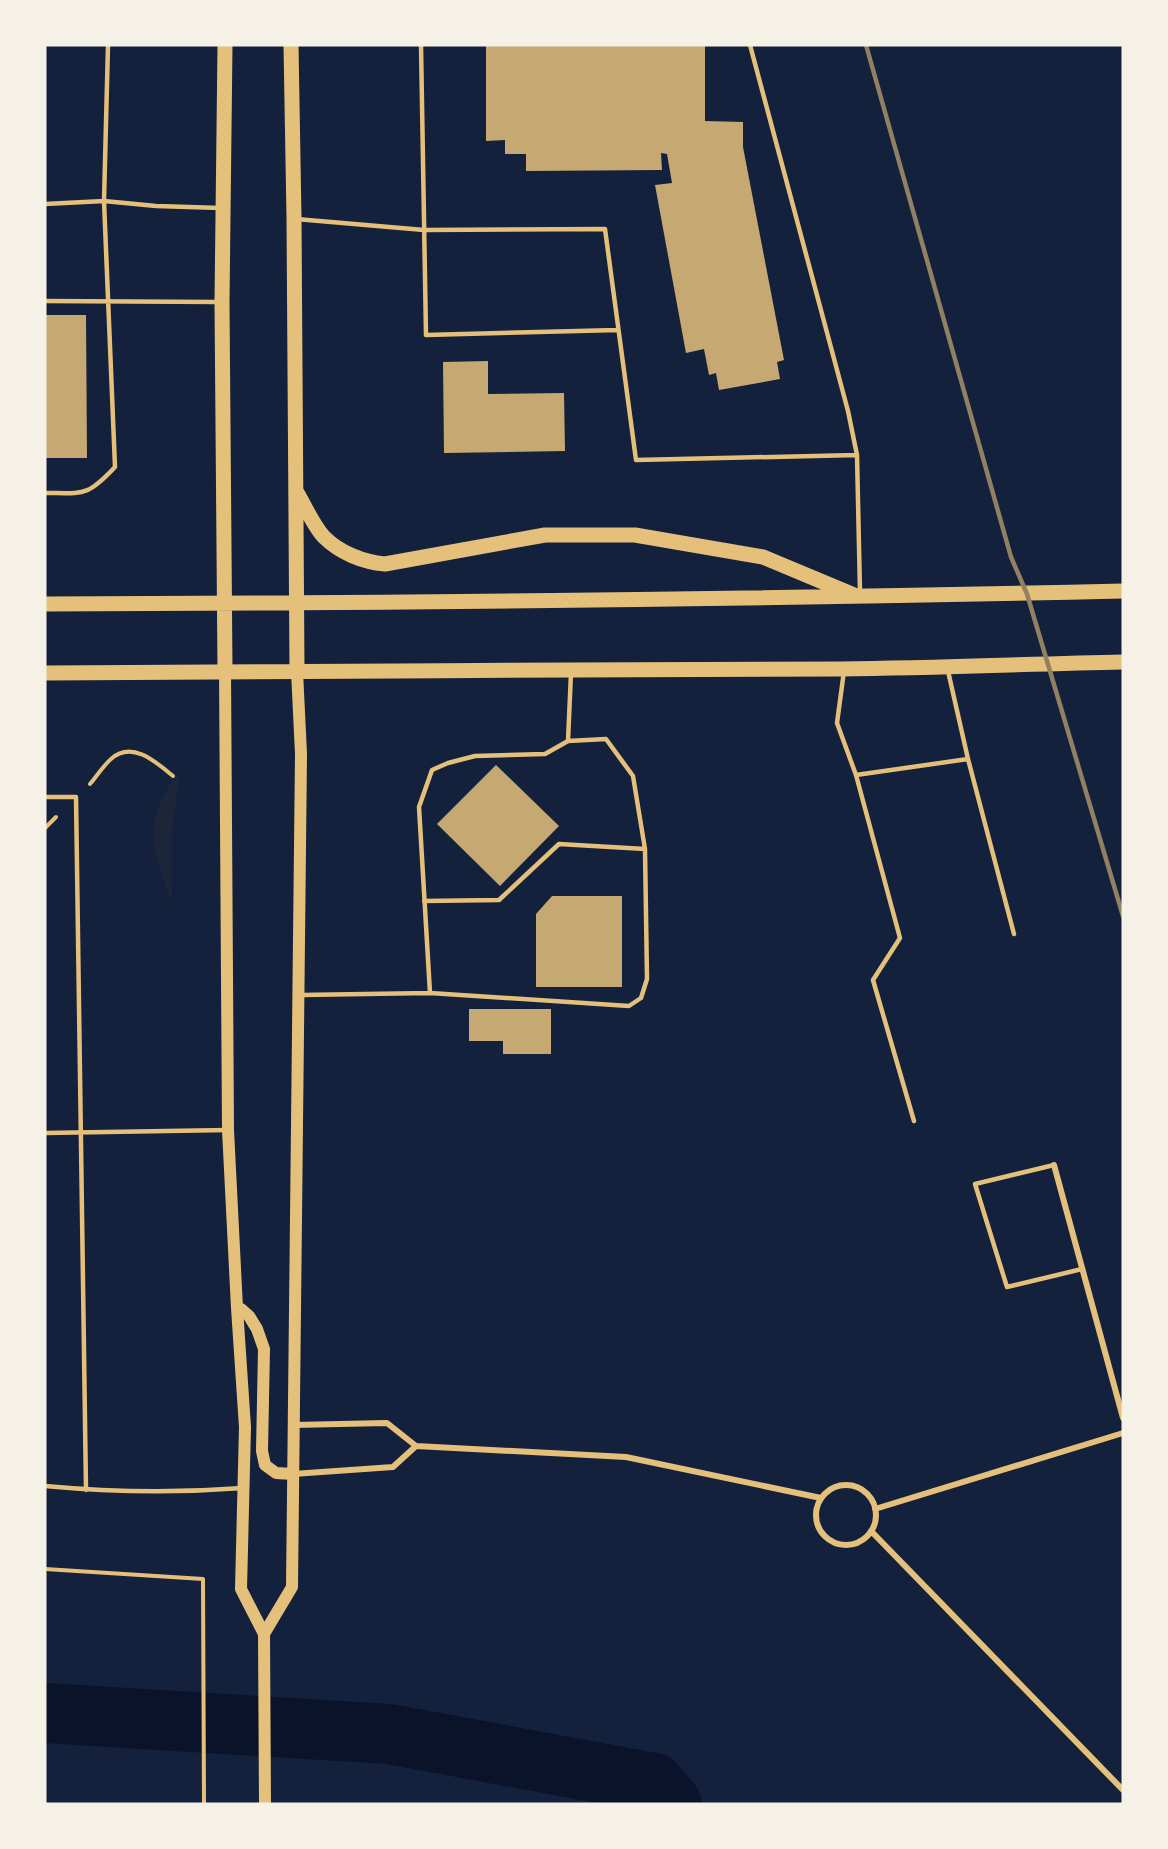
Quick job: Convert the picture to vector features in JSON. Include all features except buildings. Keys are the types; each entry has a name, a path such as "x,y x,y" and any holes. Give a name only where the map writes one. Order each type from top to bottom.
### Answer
{"main road":[{"path":"225,45 222,302 228,1130 245,1427 242,1589 264,1634 265,1804"},
{"path":"264,1634 292,1587 300,738 296,604 291,45"},
{"path":"296,491 323,536 358,559 369,562 385,564 545,535 635,535 763,557 860,597"},
{"path":"45,604 296,604 860,597 1123,591"},
{"path":"45,673 225,670 844,669 1123,662"},
{"path":"237,1308 242,1309 249,1316 257,1329 264,1349 262,1451 265,1465 276,1473 293,1474"}],"street":[{"path":"1054,1165 1123,1418"},
{"path":"293,1425 387,1423 416,1446 626,1457 821,1498"},
{"path":"875,1509 1123,1433"},
{"path":"293,1474 393,1467 416,1446"},
{"path":"840,1485 851,1485 862,1490 871,1498 875,1509 875,1521 871,1531 862,1540 852,1544 840,1544 830,1540 821,1532 816,1521 816,1509 821,1498 829,1490 840,1485"},
{"path":"871,1531 1123,1790"}],"lane":[{"path":"45,493 81,493 97,487 115,467 104,201 108,45"},
{"path":"421,45 426,335 618,330"},
{"path":"750,45 848,411 857,455 860,597"},
{"path":"45,204 104,201 156,206 224,208"},
{"path":"294,218 424,230 605,229 636,460 857,455"},
{"path":"45,301 222,302"},
{"path":"947,666 968,759 1014,934"},
{"path":"844,669 837,723 856,775 900,938 873,980 914,1122"},
{"path":"568,741 571,670"},
{"path":"299,995 430,993 629,1006 641,998 647,979 645,849 633,776 606,739 568,741 545,754 475,756 432,770 418,807 430,993"},
{"path":"856,775 968,759"},
{"path":"45,797 76,797 86,1490"},
{"path":"424,901 499,900 559,844 645,849"},
{"path":"45,1133 228,1130"},
{"path":"1054,1165 975,1184 1007,1287 1082,1269"},
{"path":"45,1486 86,1490 243,1488"}],"path":[{"path":"45,828 112,758 125,752 133,752 152,759 173,776"},
{"path":"45,1569 203,1580 204,1804"}],"shaded area":[{"path":"180,771 172,832 172,902 159,865 154,835 159,805"}],"waterway":[{"path":"45,1713 389,1734 654,1783 672,1804"}],"railway":[{"path":"866,45 1011,557 1027,594 1123,916"}]}
